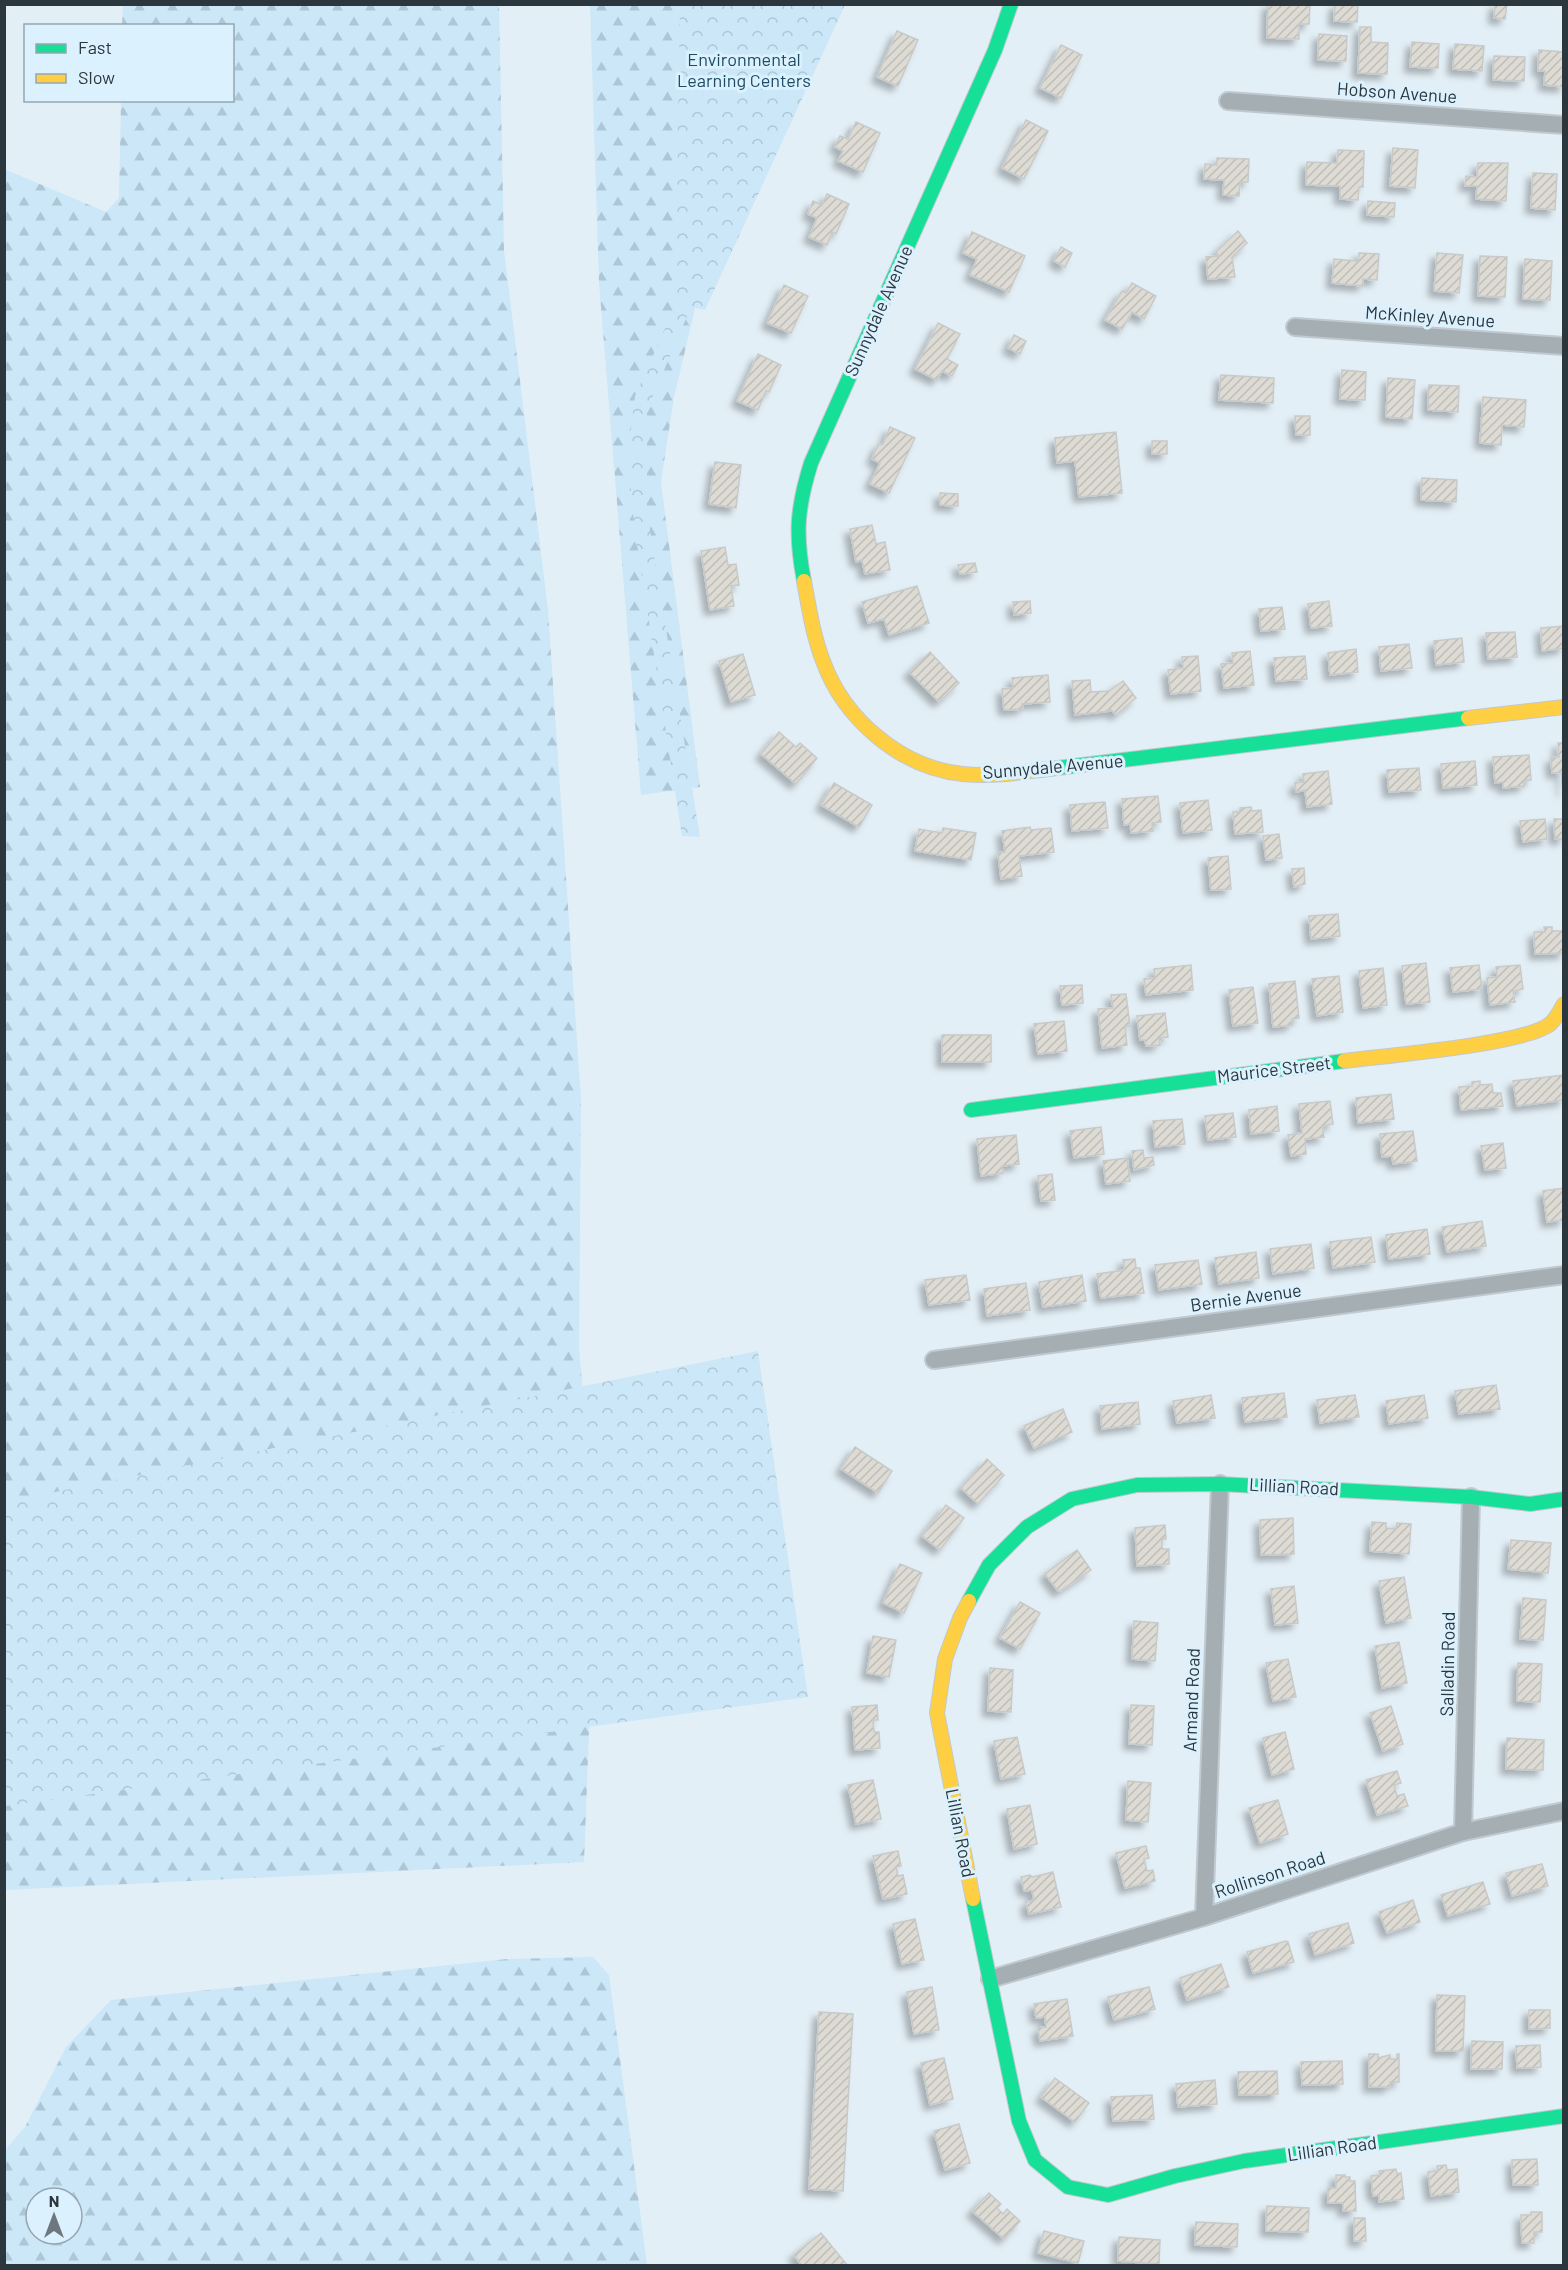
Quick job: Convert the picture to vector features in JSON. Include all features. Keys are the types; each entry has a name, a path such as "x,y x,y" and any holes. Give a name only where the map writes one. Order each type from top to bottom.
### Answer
{"street":[{"name":"Sunnydale Avenue","path":"1011,4 995,50 811,463 800,504 798,543 814,632 829,676 849,708 869,731 897,752 930,767 961,774 997,774 1563,707"},
{"name":"Hobson Avenue","path":"1228,101 1563,125"},
{"name":"McKinley Avenue","path":"1295,327 1563,346"},
{"name":"Maurice Street","path":"972,1110 1490,1042 1526,1035 1551,1024 1563,1004"},
{"name":"Bernie Avenue","path":"934,1360 1563,1275"},
{"name":"Lillian Road","path":"1563,1499 1530,1504 1471,1497 1220,1484 1137,1485 1072,1499 1027,1527 989,1565 960,1618 945,1659 937,1713 1019,2121 1035,2160 1068,2187 1108,2195 1175,2176 1244,2161 1563,2116"},
{"name":"Armand Road","path":"1204,1917 1220,1484"},
{"name":"Salladin Road","path":"1463,1832 1471,1497"},
{"name":"Rollinson Road","path":"990,1979 1204,1917 1463,1832 1563,1811"}],"green space":[{"path":"123,5 499,5 504,250 548,610 581,1100 579,1347 596,1550 584,1862 5,1890 4,169 106,212 119,198 121,102 234,102 234,24 122,24"},
{"path":"590,5 814,5 711,241 674,397 661,482 700,787 641,795 599,283"},
{"name":"Environmental Learning Centers","path":"680,5 845,5 705,310 691,307 647,410 647,513 700,837 682,836 634,524 628,454 635,396 675,306"},
{"path":"758,1351 808,1697 5,1806 5,1502"},
{"path":"593,1957 609,1975 647,2265 5,2265 5,2150 25,2127 66,2047 111,2000 507,1959"}],"building":[{"path":"1268,4 1310,4 1309,24 1299,24 1299,39 1267,38"},
{"path":"1335,4 1358,4 1357,22 1334,21"},
{"path":"1495,4 1507,4 1505,19 1494,18"},
{"path":"1360,27 1371,27 1371,42 1388,43 1387,74 1358,73"},
{"path":"897,31 918,40 898,86 877,77"},
{"path":"1319,34 1347,36 1346,61 1318,60"},
{"path":"1412,42 1439,44 1438,68 1410,67"},
{"path":"1455,44 1484,46 1482,71 1453,69"},
{"path":"1061,45 1082,55 1061,98 1040,88"},
{"path":"1539,50 1564,52 1564,87 1544,85 1545,71 1538,71"},
{"path":"1494,56 1525,57 1524,81 1493,80"},
{"path":"1026,120 1048,131 1024,179 1002,168"},
{"path":"856,122 880,133 863,172 838,161 843,151 835,147 840,136 848,139"},
{"path":"1393,148 1418,150 1415,188 1390,186"},
{"path":"1338,150 1364,151 1363,187 1359,187 1358,200 1340,199 1340,186 1306,185 1307,162 1337,163"},
{"path":"1217,158 1249,159 1248,182 1240,182 1239,196 1223,195 1224,180 1204,179 1205,164 1217,165"},
{"path":"1478,163 1508,163 1506,201 1476,199 1477,186 1465,186 1466,176 1477,177"},
{"path":"1533,173 1557,174 1555,210 1531,208"},
{"path":"827,194 849,204 836,234 832,232 827,245 809,237 817,218 808,214 813,201 822,205"},
{"path":"1368,201 1395,203 1394,217 1367,215"},
{"path":"1238,231 1247,243 1232,257 1235,277 1208,279 1206,257 1219,256 1216,252"},
{"path":"972,232 1025,256 1009,292 970,275 977,259 963,253"},
{"path":"1061,247 1072,253 1065,267 1054,261"},
{"path":"1359,253 1379,254 1377,280 1363,279 1363,286 1332,283 1334,259 1358,261"},
{"path":"1437,253 1463,255 1459,293 1434,291"},
{"path":"1480,256 1507,257 1505,297 1478,296"},
{"path":"1525,259 1552,261 1550,300 1523,299"},
{"path":"1132,283 1156,296 1144,319 1132,312 1122,329 1105,320 1122,291 1126,293"},
{"path":"784,285 808,296 791,333 767,323"},
{"path":"938,323 960,334 947,359 958,365 952,376 942,371 937,380 915,369"},
{"path":"1014,335 1026,341 1020,354 1008,348"},
{"path":"758,354 781,365 758,410 737,401"},
{"path":"1342,370 1366,372 1365,400 1340,399"},
{"path":"1221,375 1274,378 1273,403 1219,400"},
{"path":"1388,378 1415,380 1412,419 1386,417"},
{"path":"1429,385 1459,386 1458,412 1428,410"},
{"path":"1483,397 1526,400 1524,427 1502,425 1501,445 1480,443"},
{"path":"1295,416 1310,416 1310,435 1296,435"},
{"path":"890,427 915,438 889,493 870,484 880,463 872,459 878,445 883,444"},
{"path":"1116,432 1122,493 1079,497 1075,461 1057,463 1055,438"},
{"path":"1152,441 1167,441 1167,454 1152,454"},
{"path":"715,462 741,465 736,508 709,504"},
{"path":"1422,478 1457,480 1456,502 1421,500"},
{"path":"940,493 958,494 958,506 940,505"},
{"path":"872,525 876,544 885,542 890,570 865,574 862,560 856,562 850,529"},
{"path":"725,547 728,565 736,564 739,585 731,586 734,606 710,610 701,551"},
{"path":"975,563 977,572 960,574 958,565"},
{"path":"917,586 929,623 889,635 884,619 868,623 862,602"},
{"path":"1030,601 1031,613 1014,615 1013,602"},
{"path":"1329,601 1332,626 1311,628 1308,604"},
{"path":"1282,607 1285,629 1261,631 1259,609"},
{"path":"1564,626 1564,648 1542,651 1541,628"},
{"path":"1515,632 1517,657 1488,659 1486,633"},
{"path":"1462,638 1464,662 1436,665 1434,641"},
{"path":"1409,644 1412,668 1381,671 1379,647"},
{"path":"1356,649 1358,672 1330,675 1328,653"},
{"path":"1250,651 1254,685 1224,688 1221,664 1233,663 1232,653"},
{"path":"930,652 959,683 939,702 909,672"},
{"path":"743,654 755,695 731,702 719,661"},
{"path":"1198,656 1201,691 1171,694 1168,670 1183,668 1182,657"},
{"path":"1305,656 1307,679 1276,681 1274,658"},
{"path":"1048,675 1050,702 1022,704 1023,709 1004,710 1002,689 1013,688 1012,678"},
{"path":"1090,680 1091,692 1109,691 1123,681 1136,698 1116,715 1110,709 1110,711 1075,715 1072,681"},
{"path":"779,732 796,747 800,743 817,758 796,784 761,754"},
{"path":"1558,743 1564,743 1563,793 1561,772 1552,773 1551,758 1559,757"},
{"path":"1529,755 1531,780 1524,780 1524,786 1503,788 1503,782 1495,783 1493,757"},
{"path":"1475,761 1477,785 1443,788 1441,764"},
{"path":"1419,768 1421,790 1389,792 1387,770"},
{"path":"1328,771 1332,804 1307,807 1305,790 1296,792 1295,783 1304,782 1303,774"},
{"path":"834,783 872,805 859,827 821,805"},
{"path":"1158,796 1161,822 1152,823 1153,831 1131,833 1130,824 1124,825 1122,799"},
{"path":"1208,800 1212,830 1183,833 1180,803"},
{"path":"1105,802 1108,828 1072,831 1070,805"},
{"path":"1251,807 1252,811 1261,810 1263,832 1235,834 1233,812 1240,812 1240,808"},
{"path":"1545,819 1547,839 1523,842 1520,821"},
{"path":"1554,819 1564,819 1564,839 1555,839"},
{"path":"1030,827 1031,830 1051,828 1054,852 1019,856 1022,876 1001,879 998,853 1005,852 1002,831"},
{"path":"943,828 976,833 971,860 915,851 919,829 942,833"},
{"path":"1279,834 1282,858 1266,860 1263,836"},
{"path":"1228,856 1231,889 1211,890 1208,858"},
{"path":"1304,868 1305,884 1294,887 1292,869"},
{"path":"1338,914 1340,936 1311,939 1309,916"},
{"path":"1544,927 1552,927 1552,931 1564,931 1564,953 1535,954 1534,932 1545,932"},
{"path":"1426,963 1430,1002 1406,1004 1402,966"},
{"path":"1191,965 1193,990 1146,995 1144,979 1155,978 1154,969"},
{"path":"1479,965 1482,989 1453,992 1450,968"},
{"path":"1520,965 1523,989 1513,991 1515,1002 1490,1005 1487,978 1497,977 1496,967"},
{"path":"1383,968 1387,1005 1363,1008 1359,971"},
{"path":"1339,976 1343,1012 1317,1016 1312,979"},
{"path":"1295,981 1299,1018 1292,1019 1292,1025 1273,1027 1269,984"},
{"path":"1082,985 1083,1003 1062,1005 1060,986"},
{"path":"1253,987 1258,1023 1233,1026 1229,990"},
{"path":"1126,994 1130,1026 1125,1026 1127,1045 1102,1048 1098,1009 1113,1008 1111,995"},
{"path":"1165,1013 1168,1037 1159,1038 1160,1045 1146,1046 1145,1040 1140,1040 1137,1016"},
{"path":"1064,1021 1067,1051 1038,1054 1034,1024"},
{"path":"942,1035 991,1035 991,1062 942,1062"},
{"path":"1564,1075 1564,1100 1517,1106 1513,1081"},
{"path":"1480,1081 1480,1085 1492,1084 1493,1093 1501,1093 1503,1106 1461,1110 1459,1087 1472,1086 1472,1082"},
{"path":"1391,1094 1394,1119 1358,1123 1356,1098"},
{"path":"1330,1101 1333,1124 1322,1126 1324,1137 1305,1139 1306,1154 1291,1156 1288,1135 1302,1133 1299,1104"},
{"path":"1277,1106 1279,1131 1251,1134 1249,1110"},
{"path":"1233,1113 1236,1137 1208,1140 1205,1116"},
{"path":"1182,1119 1185,1144 1155,1147 1153,1121"},
{"path":"1101,1127 1104,1154 1074,1158 1070,1131"},
{"path":"1413,1131 1417,1161 1393,1164 1392,1156 1382,1157 1380,1134"},
{"path":"1016,1135 1019,1164 1002,1166 1003,1173 981,1176 977,1139"},
{"path":"1503,1143 1506,1168 1485,1170 1481,1146"},
{"path":"1143,1150 1144,1158 1153,1157 1154,1165 1134,1170 1132,1151"},
{"path":"1127,1158 1130,1181 1106,1184 1103,1161"},
{"path":"1052,1174 1055,1200 1041,1201 1038,1176"},
{"path":"1564,1188 1564,1220 1547,1222 1543,1191"},
{"path":"1482,1221 1486,1246 1447,1252 1442,1227"},
{"path":"1427,1229 1430,1254 1389,1259 1386,1235"},
{"path":"1371,1237 1375,1262 1333,1268 1330,1242"},
{"path":"1311,1244 1314,1268 1273,1274 1270,1249"},
{"path":"1256,1252 1259,1278 1219,1284 1215,1258"},
{"path":"1135,1259 1136,1268 1140,1268 1144,1293 1101,1298 1097,1274 1125,1270 1123,1260"},
{"path":"1198,1260 1202,1284 1159,1290 1155,1265"},
{"path":"966,1275 970,1300 929,1305 925,1280"},
{"path":"1082,1275 1086,1301 1043,1307 1039,1282"},
{"path":"1026,1283 1030,1310 987,1316 984,1289"},
{"path":"1496,1385 1500,1409 1459,1414 1455,1391"},
{"path":"1284,1393 1287,1417 1245,1422 1242,1398"},
{"path":"1211,1395 1215,1418 1177,1423 1173,1401"},
{"path":"1355,1395 1359,1417 1320,1423 1317,1400"},
{"path":"1424,1395 1428,1418 1389,1424 1386,1401"},
{"path":"1138,1402 1140,1424 1102,1429 1100,1406"},
{"path":"1063,1409 1072,1432 1034,1448 1024,1426"},
{"path":"855,1447 892,1471 878,1493 841,1469"},
{"path":"987,1459 1004,1475 978,1504 961,1488"},
{"path":"946,1505 964,1518 940,1550 922,1536"},
{"path":"1293,1518 1294,1554 1261,1555 1260,1520"},
{"path":"1372,1522 1386,1523 1386,1528 1396,1529 1397,1523 1411,1524 1409,1554 1370,1551"},
{"path":"1165,1525 1166,1539 1162,1539 1162,1549 1169,1549 1169,1564 1137,1566 1135,1528"},
{"path":"1511,1540 1551,1543 1548,1573 1508,1569"},
{"path":"1077,1550 1091,1570 1058,1591 1045,1574"},
{"path":"900,1564 922,1573 904,1613 883,1603"},
{"path":"1404,1577 1411,1618 1386,1623 1379,1581"},
{"path":"1294,1586 1298,1623 1275,1625 1271,1589"},
{"path":"1523,1598 1546,1600 1543,1640 1520,1639"},
{"path":"1020,1602 1040,1613 1020,1649 1000,1638"},
{"path":"1134,1621 1158,1623 1155,1661 1132,1659"},
{"path":"873,1636 896,1640 889,1677 867,1673"},
{"path":"1399,1642 1407,1683 1382,1688 1375,1646"},
{"path":"1288,1659 1296,1697 1273,1701 1266,1663"},
{"path":"1518,1663 1542,1664 1540,1702 1517,1701"},
{"path":"990,1668 1013,1670 1011,1712 988,1711"},
{"path":"877,1705 878,1720 873,1720 874,1732 879,1732 880,1748 855,1750 852,1707"},
{"path":"1131,1705 1154,1706 1152,1745 1129,1744"},
{"path":"1391,1706 1403,1744 1383,1751 1370,1713"},
{"path":"1285,1732 1294,1769 1272,1775 1263,1738"},
{"path":"1017,1737 1025,1774 1001,1779 994,1741"},
{"path":"1507,1738 1544,1740 1543,1770 1506,1769"},
{"path":"1397,1771 1401,1783 1394,1785 1397,1796 1404,1794 1408,1806 1377,1815 1366,1780"},
{"path":"873,1780 881,1819 856,1824 848,1785"},
{"path":"1128,1781 1151,1783 1148,1822 1126,1820"},
{"path":"1278,1800 1288,1834 1260,1843 1249,1808"},
{"path":"1030,1805 1037,1844 1014,1849 1007,1809"},
{"path":"1146,1846 1149,1858 1144,1859 1147,1871 1153,1870 1155,1881 1125,1888 1116,1853"},
{"path":"898,1851 901,1866 896,1867 898,1876 903,1875 907,1894 883,1899 873,1856"},
{"path":"1542,1864 1548,1886 1512,1896 1506,1873"},
{"path":"1053,1872 1061,1907 1029,1914 1026,1902 1034,1900 1032,1890 1024,1891 1021,1877 1030,1875 1033,1877"},
{"path":"1483,1882 1490,1904 1448,1916 1441,1895"},
{"path":"1413,1900 1420,1922 1387,1933 1379,1912"},
{"path":"915,1919 924,1960 902,1964 893,1924"},
{"path":"1348,1923 1354,1943 1315,1955 1309,1934"},
{"path":"1286,1941 1294,1962 1253,1973 1247,1952"},
{"path":"1221,1964 1229,1987 1187,2000 1180,1978"},
{"path":"932,1987 939,2030 914,2034 907,1992"},
{"path":"1149,1987 1155,2009 1114,2020 1108,1997"},
{"path":"1437,1995 1465,1996 1463,2051 1436,2051"},
{"path":"1067,1999 1073,2036 1040,2041 1038,2028 1046,2027 1045,2017 1036,2018 1034,2004"},
{"path":"1529,2010 1550,2010 1550,2028 1529,2029"},
{"path":"819,2012 853,2014 843,2191 809,2189"},
{"path":"1472,2041 1503,2042 1502,2069 1471,2069"},
{"path":"1540,2045 1541,2067 1517,2068 1516,2046"},
{"path":"1369,2054 1378,2054 1378,2058 1390,2055 1390,2059 1397,2059 1397,2054 1399,2054 1399,2082 1390,2082 1390,2087 1369,2087"},
{"path":"944,2058 953,2099 930,2105 921,2063"},
{"path":"1342,2061 1343,2084 1302,2085 1301,2062"},
{"path":"1277,2071 1278,2094 1239,2095 1238,2072"},
{"path":"1055,2078 1089,2103 1075,2122 1041,2097"},
{"path":"1215,2080 1217,2104 1178,2107 1176,2084"},
{"path":"1152,2095 1154,2119 1113,2121 1111,2097"},
{"path":"959,2124 970,2163 945,2170 934,2131"},
{"path":"1537,2159 1538,2185 1513,2185 1512,2160"},
{"path":"1446,2165 1447,2170 1457,2169 1459,2192 1431,2196 1428,2172 1438,2171 1437,2166"},
{"path":"1396,2169 1397,2174 1401,2173 1404,2199 1379,2202 1379,2195 1373,2196 1371,2176 1380,2175 1379,2171"},
{"path":"1336,2175 1345,2175 1345,2177 1350,2177 1350,2181 1355,2181 1356,2211 1343,2211 1343,2203 1328,2203 1328,2188 1336,2188"},
{"path":"989,2193 1001,2204 997,2208 1003,2214 1007,2209 1020,2221 1004,2239 972,2211"},
{"path":"1267,2206 1309,2208 1308,2232 1266,2231"},
{"path":"1531,2212 1542,2212 1542,2232 1534,2232 1534,2243 1522,2243 1521,2215 1531,2215"},
{"path":"1354,2218 1365,2218 1366,2241 1354,2241"},
{"path":"1196,2222 1238,2224 1237,2247 1195,2245"},
{"path":"1044,2231 1084,2241 1078,2263 1038,2253"},
{"path":"821,2233 848,2266 802,2266 794,2255"},
{"path":"1119,2237 1160,2240 1159,2264 1118,2261"}],"traffic: fast":[{"path":"804,581 799,549 799,521 811,463 995,50 1011,4"},
{"path":"1041,770 1468,718"},
{"path":"971,1110 1344,1061"},
{"path":"969,1601 989,1565 1027,1527 1072,1499 1137,1485 1220,1484 1471,1497 1530,1504 1564,1499"},
{"path":"973,1899 1019,2121 1035,2160 1068,2187 1108,2195 1175,2176 1244,2161 1564,2116"}],"traffic: slow":[{"path":"804,581 823,661 845,702 860,721 878,737 897,751 940,770 982,775 1041,770"},
{"path":"1468,718 1564,707"},
{"path":"1344,1061 1454,1048 1515,1037 1538,1030 1551,1023 1564,1004"},
{"path":"969,1601 960,1618 945,1659 937,1713 973,1899"}]}
